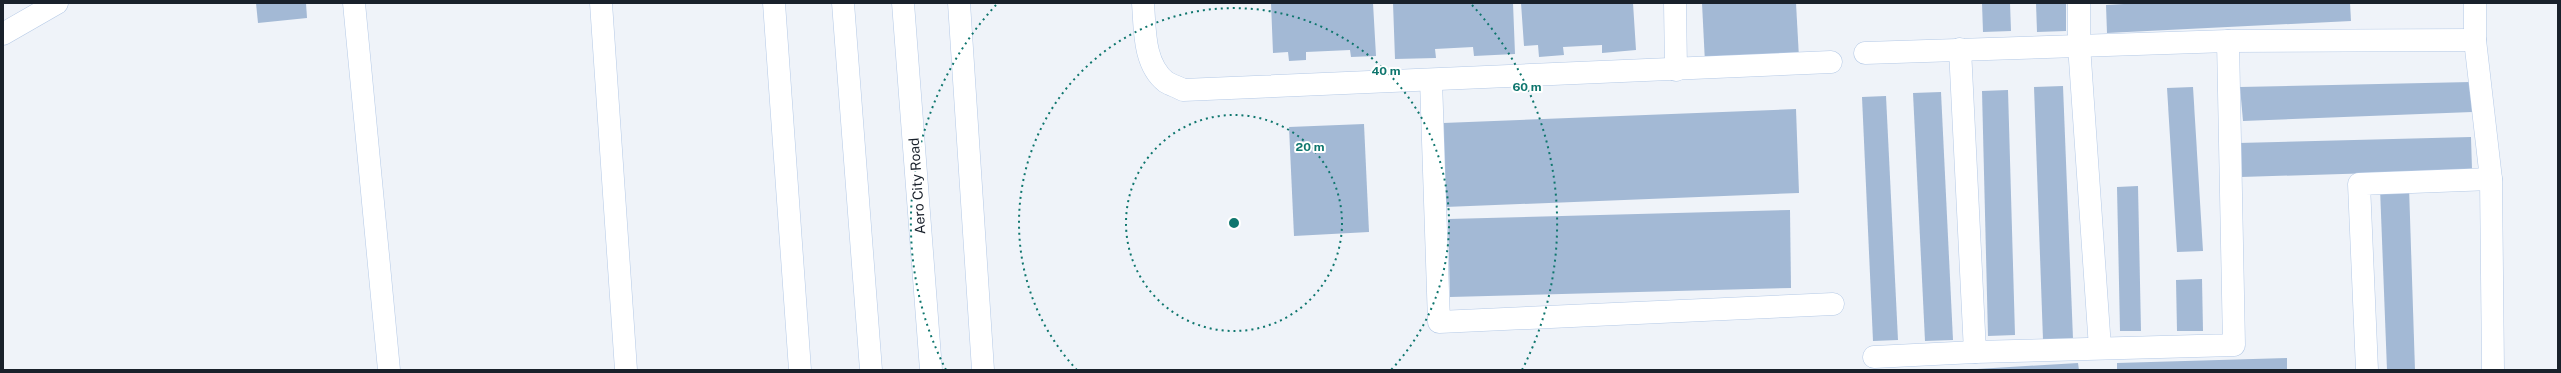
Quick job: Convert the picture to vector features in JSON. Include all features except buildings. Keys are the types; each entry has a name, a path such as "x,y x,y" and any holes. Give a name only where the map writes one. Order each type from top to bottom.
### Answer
{"street":[{"path":"3,34 57,3"},
{"path":"354,3 388,370"},
{"path":"600,3 626,370"},
{"path":"774,3 800,370"},
{"path":"842,3 871,370"},
{"name":"Aero City Road","path":"903,3 931,370"},
{"path":"959,3 983,370"},
{"path":"1143,3 1147,49 1155,68 1166,82 1183,90 1676,70 1831,62"},
{"path":"1676,3 1676,70"},
{"path":"2079,3 2079,44 2100,348"},
{"path":"2475,3 2475,40 2491,179 2493,370"},
{"path":"1865,53 2079,44 2228,41 2475,40"},
{"path":"1874,357 1975,352 2234,345 2228,41"},
{"path":"1960,49 1975,352"},
{"path":"1430,80 1439,322 1834,304"},
{"path":"2366,370 2359,184 2491,179"}]}
